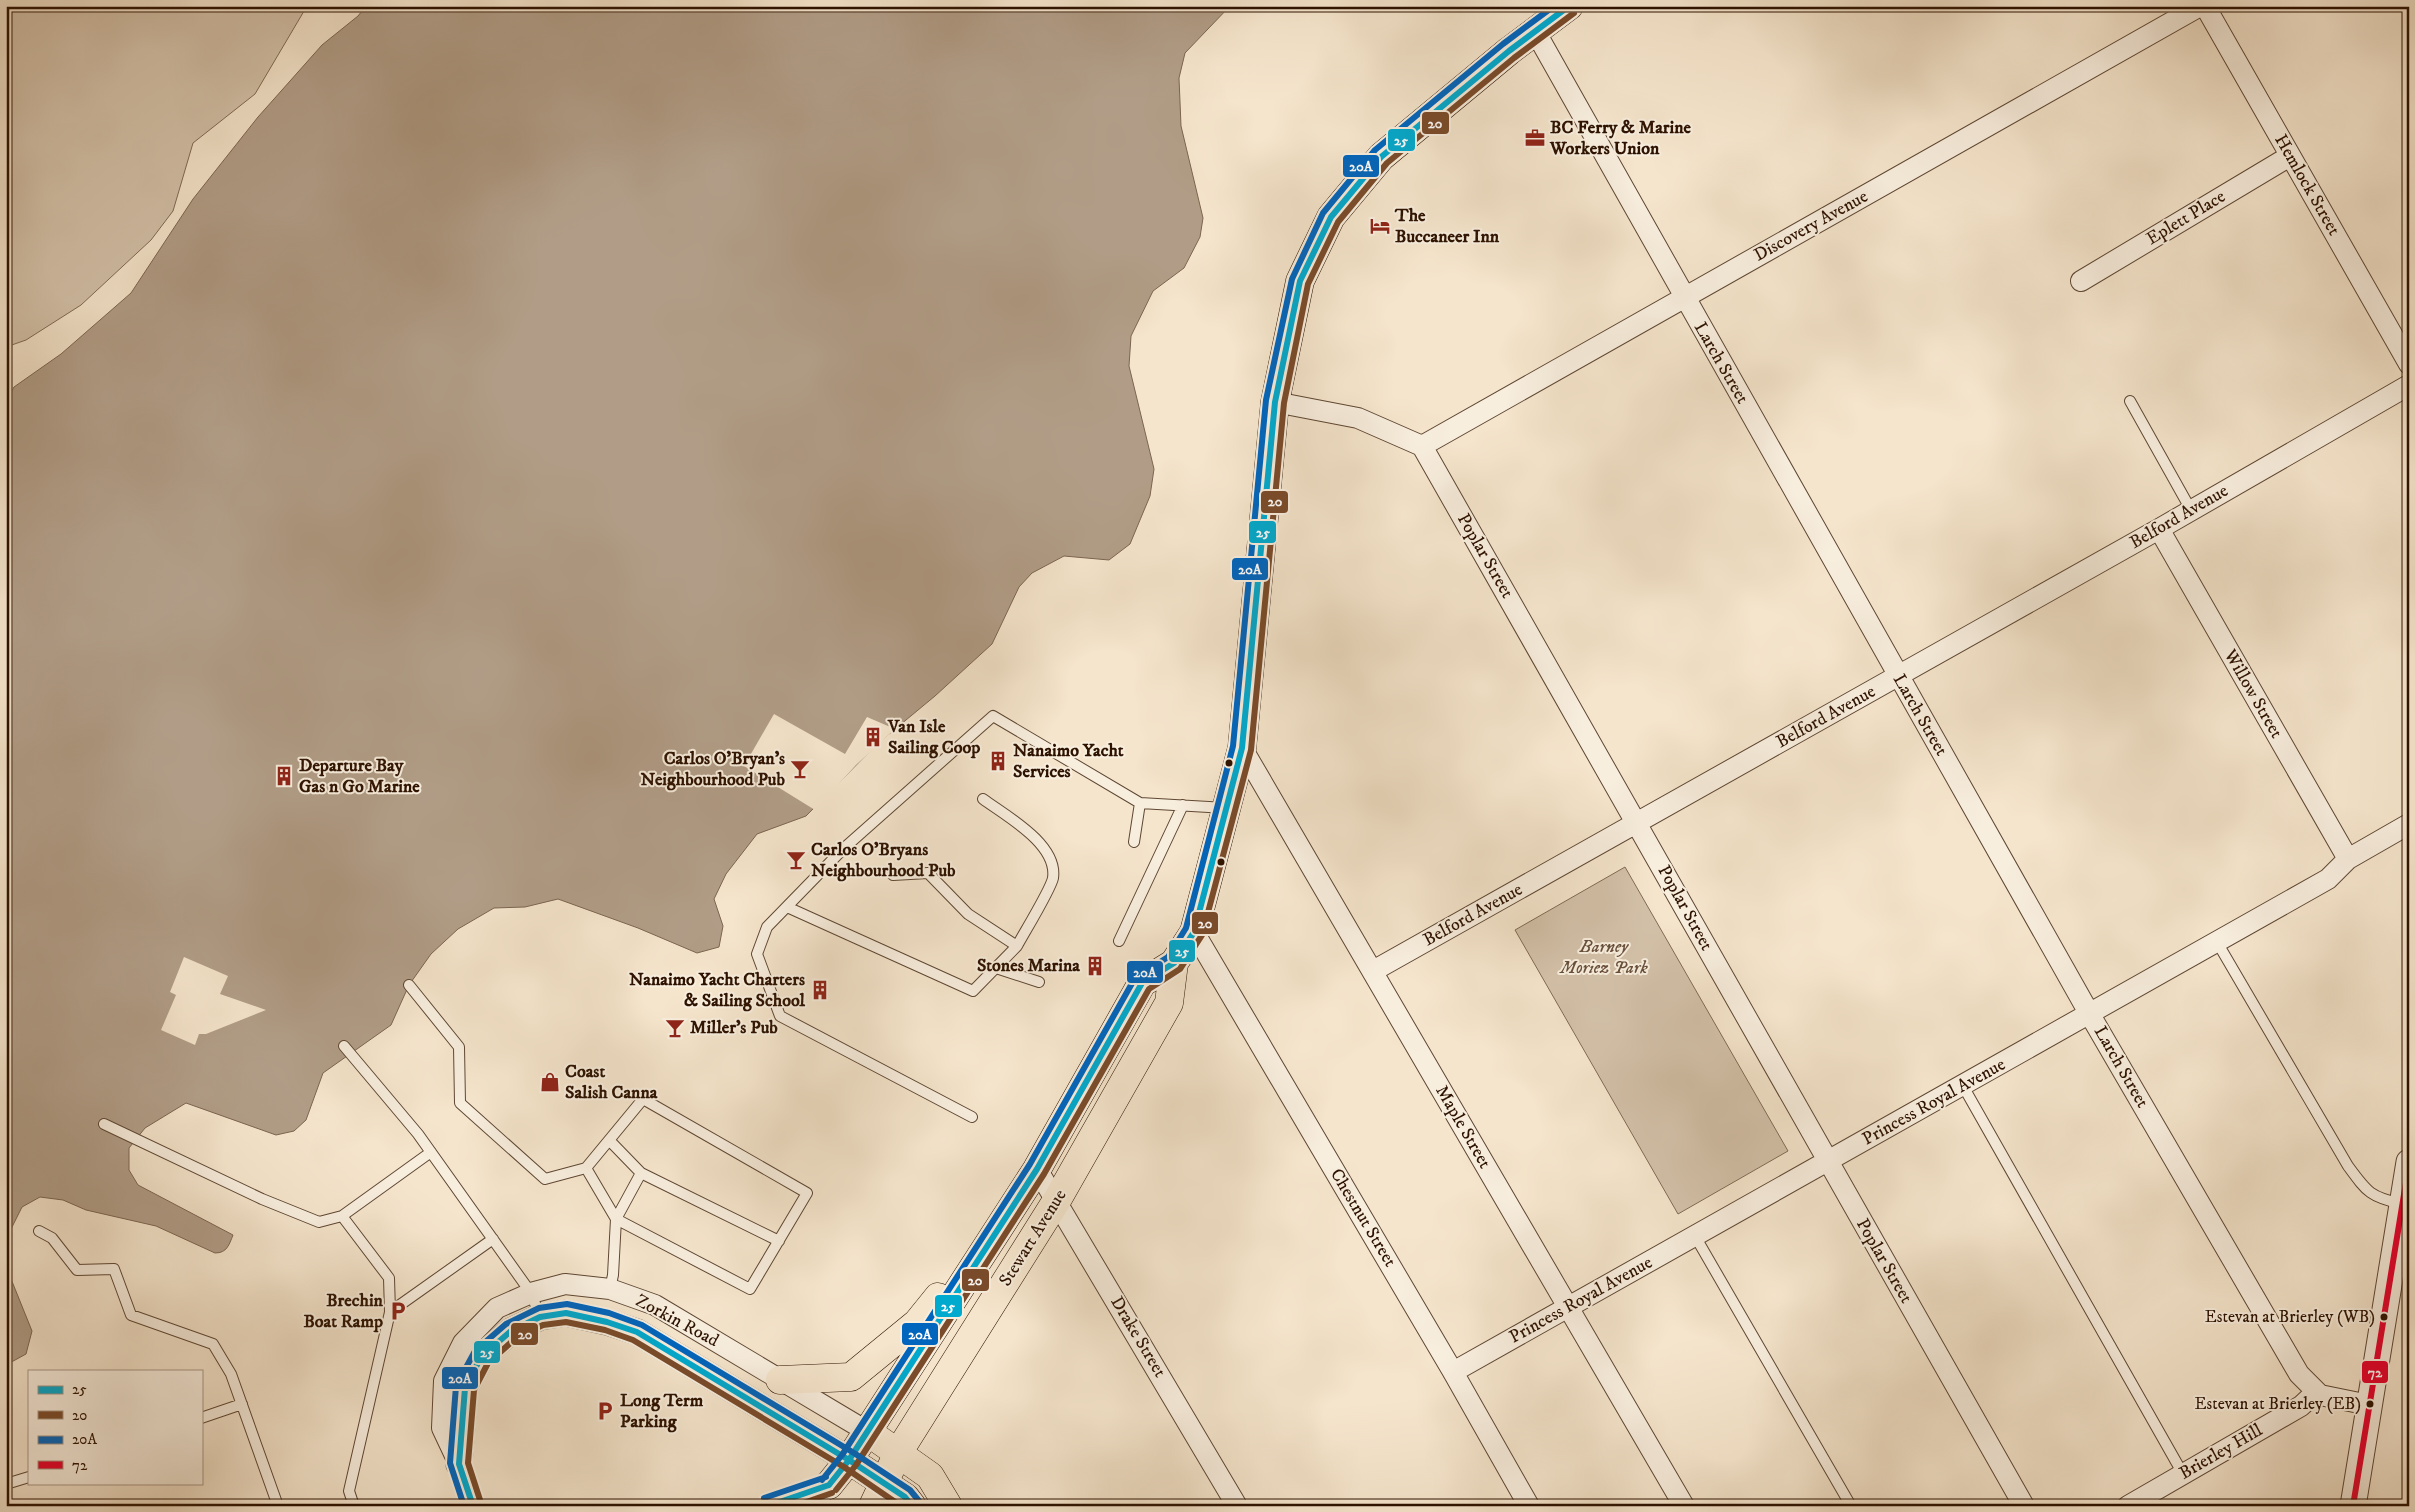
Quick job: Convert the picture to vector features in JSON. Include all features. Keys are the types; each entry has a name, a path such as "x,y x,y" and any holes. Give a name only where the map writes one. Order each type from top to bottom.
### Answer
{"main road":[{"name":"Stewart Avenue","path":"819,1504 868,1432 1037,1169 1142,983 1174,963 1194,932 1242,748 1275,402 1300,281 1331,218 1381,157 1551,15"},
{"name":"Stewart Avenue","path":"878,1494 898,1453 1057,1200 1169,1003 1174,963"},
{"path":"780,1380 851,1377 917,1323 1006,1218"},
{"path":"868,1432 930,1476 948,1506"},
{"path":"849,1460 878,1494 904,1497 912,1506"}],"street":[{"name":"Discovery Avenue","path":"1422,446 2200,6"},
{"name":"Hemlock Street","path":"2205,6 2409,364"},
{"name":"Larch Street","path":"1551,15 1684,298 2089,1013 2295,1368 2315,1393"},
{"name":"Eplett Place","path":"2081,281 2290,156"},
{"name":"Belford Avenue","path":"1373,971 2160,529 2409,385"},
{"path":"1275,402 1358,418 1422,446"},
{"name":"Poplar Street","path":"1422,446 1638,823 1827,1161 2024,1506"},
{"name":"Willow Street","path":"2160,529 2348,859"},
{"name":"Maple Street","path":"1242,748 1684,1506"},
{"name":"Princess Royal Avenue","path":"1453,1372 2328,879 2348,859 2409,824"},
{"name":"Chestnut Street","path":"1194,932 1453,1372 1529,1506"},
{"path":"2353,1506 2409,1162"},
{"name":"Drake Street","path":"1037,1169 1237,1506"},
{"name":"Zorkin Road","path":"473,1506 459,1464 442,1428 444,1381 463,1343 497,1308 531,1293 565,1284 610,1289 655,1305 868,1432"},
{"name":"Zorkin Road","path":"459,1464 465,1388 481,1357 511,1331 540,1317 566,1313 607,1322 637,1332 849,1460"},
{"path":"2315,1393 2324,1397 2369,1404"},
{"name":"Brierley Hill","path":"2128,1506 2301,1406 2315,1393"}],"lane":[{"path":"2130,401 2191,510"},
{"path":"972,1117 780,1016 756,954 767,928 843,850 993,716 1140,802 1226,808"},
{"path":"787,907 973,991 1017,946 1053,879 1051,860 1041,842 983,799"},
{"path":"1134,842 1140,802"},
{"path":"1119,941 1183,805"},
{"path":"893,875 928,873 968,914 1017,946"},
{"path":"2217,942 2348,1166 2370,1194 2380,1199 2402,1204"},
{"path":"996,968 1039,982"},
{"path":"409,986 460,1047 460,1103 545,1179 586,1168 643,1099 807,1193 750,1290 616,1219 586,1168"},
{"path":"344,1046 431,1152 531,1293 540,1317"},
{"path":"1962,1086 2183,1474"},
{"path":"104,1124 262,1199 319,1222 342,1216 431,1152"},
{"path":"609,1140 641,1173 779,1241"},
{"path":"610,1289 613,1275 616,1219 641,1173"},
{"path":"342,1216 389,1278 390,1312 349,1490 354,1506"},
{"path":"39,1231 52,1238 77,1270 114,1270 132,1315 213,1344 231,1374 278,1506"},
{"path":"1695,1236 1850,1506"},
{"path":"390,1312 493,1238"},
{"path":"202,1418 242,1404"},
{"path":"6,1484 28,1477"},
{"path":"766,1506 819,1504"}],"green space":[{"path":"6,6 307,6 255,94 193,143 173,211 151,240 81,305 26,340 6,347"},
{"name":"Barney Moriez Park","path":"1625,867 1788,1151 1678,1214 1515,930"}],"shaded area":[{"path":"366,6 1230,6 1185,53 1179,78 1181,126 1203,218 1200,237 1184,268 1153,291 1131,336 1129,366 1154,469 1150,496 1130,544 1109,560 1064,556 1032,573 1019,587 992,644 935,696 877,744 806,816 757,834 726,874 714,899 723,926 719,947 697,953 638,928 558,899 525,907 494,908 458,929 431,954 409,985 391,1025 323,1073 306,1120 294,1131 276,1135 186,1103 145,1128 129,1148 129,1170 138,1185 233,1235 227,1248 222,1252 215,1253 156,1226 86,1210 63,1200 40,1197 22,1207 11,1229 7,1269 32,1331 26,1354 6,1365 6,401 14,387 61,354 131,293 193,199 258,117 322,45 358,16"}],"pier":[{"name":"Carlos O'Bryan's Neighbourhood Pub","path":"774,714 845,754 867,717 895,729 856,765 815,810 744,766"},
{"path":"184,957 228,976 220,994 266,1010 206,1034 199,1034 195,1045 161,1030 176,995 170,992"}],"transit line":[{"name":"20A","path":"822,1480 842,1455 1030,1164 1135,978 1168,957 1186,928 1233,746 1266,400 1292,279 1323,213 1375,150 1503,44 1554,6"},
{"name":"25","path":"829,1485 849,1460 1037,1169 1142,983 1174,963 1194,932 1242,748 1275,402 1300,281 1331,217 1381,157 1509,51 1569,6"},
{"name":"20","path":"836,1490 856,1465 1044,1174 1149,989 1180,969 1202,935 1251,750 1284,403 1308,284 1338,222 1387,163 1514,58 1574,13"},
{"name":"72","path":"2353,1506 2409,1164"},
{"name":"20A","path":"464,1506 450,1463 456,1386 475,1351 506,1324 539,1308 567,1304 609,1313 642,1325 854,1453 910,1490 919,1501"},
{"name":"25","path":"473,1506 459,1464 465,1388 481,1357 511,1331 540,1317 566,1313 607,1322 637,1332 849,1460 905,1497 912,1506"},
{"name":"20","path":"481,1503 468,1463 474,1390 488,1363 516,1338 543,1325 566,1322 605,1330 633,1340 844,1467 901,1506"},
{"name":"20A","path":"764,1498 826,1477"},
{"name":"25","path":"768,1506 829,1485"},
{"name":"20","path":"795,1506 832,1493"}],"place":[{"name":"BC Ferry & Marine Workers Union","path":"1535,138"},
{"name":"The Buccaneer Inn","path":"1380,226"},
{"name":"Van Isle Sailing Coop","path":"873,737"},
{"name":"Nanaimo Yacht Services","path":"998,761"},
{"name":"Carlos O'Bryan's Neighbourhood Pub","path":"800,769"},
{"name":"Departure Bay Gas n Go Marine","path":"284,776"},
{"name":"Carlos O'Bryans Neighbourhood Pub","path":"796,860"},
{"name":"Stones Marina","path":"1095,966"},
{"name":"Nanaimo Yacht Charters & Sailing School","path":"820,990"},
{"name":"Miller's Pub","path":"675,1028"},
{"name":"Coast Salish Canna","path":"550,1082"},
{"name":"Brechin Boat Ramp","path":"398,1311"},
{"name":"Estevan at Brierley (WB)","path":"2384,1317"},
{"name":"Estevan at Brierley (EB)","path":"2370,1404"},
{"name":"Long Term Parking","path":"605,1411"}]}
